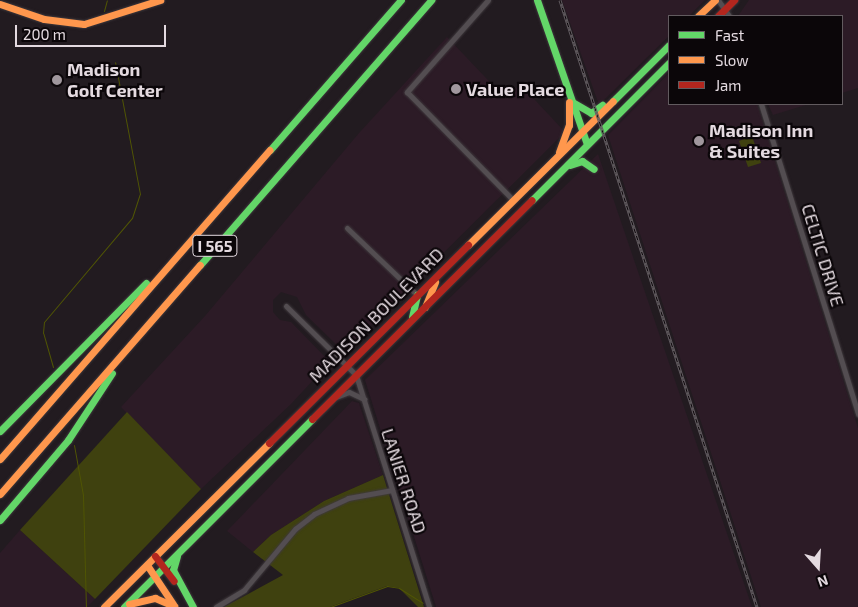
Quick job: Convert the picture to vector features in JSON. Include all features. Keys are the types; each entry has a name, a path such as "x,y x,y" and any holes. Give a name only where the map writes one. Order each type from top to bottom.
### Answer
{"main road":[{"path":"0,4 54,21 84,24 160,0"},
{"name":"I 565","path":"0,459 401,0"},
{"name":"I 565","path":"0,494 432,0"},
{"path":"537,0 587,144"},
{"path":"699,15 716,0"},
{"path":"727,13 734,0"},
{"name":"MADISON BOULEVARD","path":"104,607 668,46"},
{"name":"MADISON BOULEVARD","path":"124,607 668,64"},
{"path":"572,101 580,109 596,111 630,84"},
{"path":"557,157 569,125 568,92"},
{"path":"539,194 576,161 588,162 594,169"},
{"path":"0,431 178,254"},
{"path":"425,307 428,292 442,272"},
{"path":"407,326 417,306 417,295"},
{"path":"0,520 46,467 134,342"},
{"path":"259,453 269,462"},
{"path":"181,549 173,562 173,570 193,607"},
{"path":"155,556 164,566 189,607"},
{"path":"147,564 156,574 174,607"},
{"path":"124,607 146,598 164,601 174,607"}],"street":[{"path":"488,0 407,92 513,200"},
{"path":"716,0 727,13"},
{"name":"CELTIC DRIVE","path":"762,105 858,414"},
{"path":"347,228 417,295"},
{"name":"LANIER ROAD","path":"286,306 356,375 429,607"},
{"path":"332,399 349,392 364,399"},
{"path":"216,607 244,590 296,528 314,514 348,498 392,490"}],"shaded area":[{"path":"562,0 705,0 690,15 668,15 668,37 599,105"},
{"path":"749,0 858,0 858,88 843,93 843,15 739,15"},
{"path":"447,37 506,99 520,84 565,132 344,352 306,315 297,297 281,292 273,300 273,312 280,320 291,322 330,362 291,404 201,489 121,407 205,316 359,133"},
{"path":"668,74 668,105 757,105 858,428 858,607 761,607 608,135"},
{"path":"768,105 806,105 773,115"},
{"path":"752,136 761,163 748,167 739,141"},
{"path":"598,154 752,607 436,607 365,380"},
{"path":"352,401 359,403 383,475 324,501 271,535 253,552 227,531"},
{"path":"127,412 201,489 95,599 20,530"},
{"path":"383,475 424,607 418,607 399,588 387,586 330,607 224,607 283,575 253,552 271,535 324,501"},
{"path":"20,530 95,599 87,607 0,607 0,553"}],"waterway":[{"path":"104,11 107,0"},
{"path":"53,367 43,333 44,322 132,218 140,194 115,62"},
{"path":"74,445 83,495 86,607"},
{"path":"330,607 387,586 399,588 423,603"}],"railway":[{"path":"560,0 757,607"}],"traffic: fast":[{"path":"270,150 401,0"},
{"path":"200,265 431,0"},
{"path":"537,0 587,144"},
{"path":"613,101 668,46"},
{"path":"532,200 668,64"},
{"path":"574,103 591,113 602,105"},
{"path":"570,165 582,161 594,169"},
{"path":"0,431 146,283"},
{"path":"412,317 417,295"},
{"path":"0,520 68,440 112,373"},
{"path":"124,607 312,419"},
{"path":"177,556 173,570 193,607"}],"traffic: slow":[{"path":"0,4 44,19 84,24 160,0"},
{"path":"699,15 715,0"},
{"path":"468,245 613,101"},
{"path":"559,152 569,125 569,102"},
{"path":"0,459 270,150"},
{"path":"0,494 200,265"},
{"path":"425,307 435,282"},
{"path":"104,607 269,443"},
{"path":"147,565 173,604"},
{"path":"129,604 155,598 174,606"}],"traffic: jam":[{"path":"719,15 734,0"},
{"path":"312,419 532,200"},
{"path":"269,443 468,245"},
{"path":"155,556 174,581"}],"place":[{"name":"Madison Golf Center","path":"57,80"},
{"name":"Value Place","path":"456,89"},
{"name":"Madison Inn & Suites","path":"699,141"}]}
